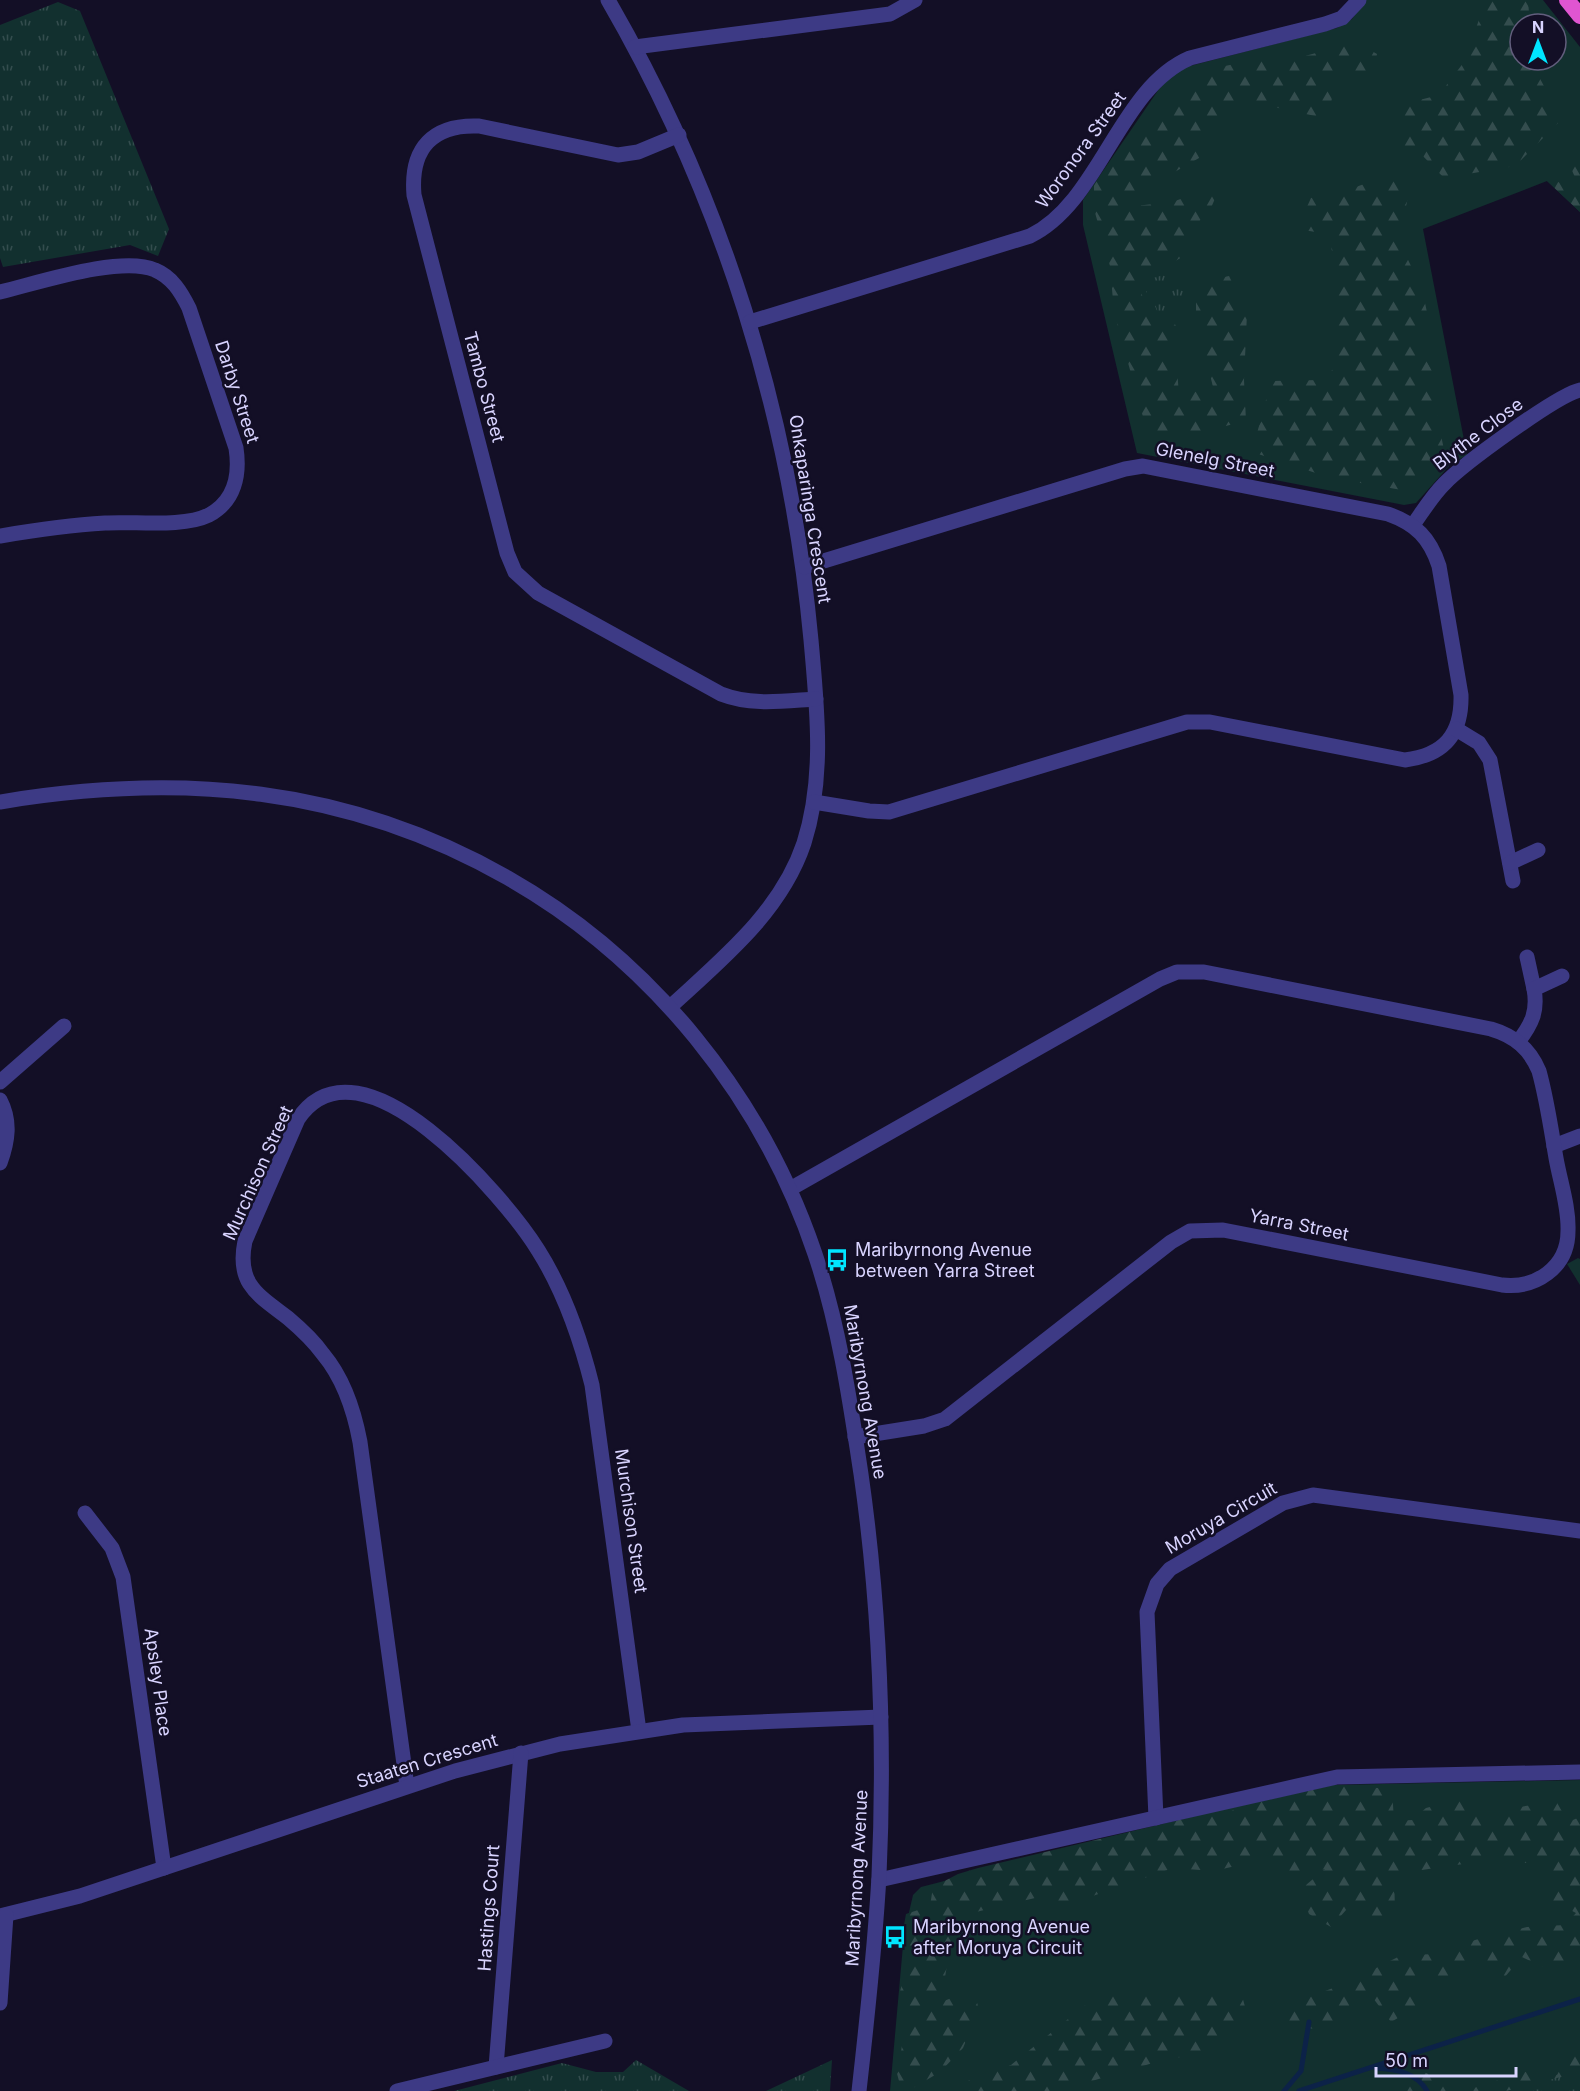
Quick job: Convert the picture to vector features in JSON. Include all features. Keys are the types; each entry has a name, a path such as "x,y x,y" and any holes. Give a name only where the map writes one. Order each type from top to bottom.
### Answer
{"highway":[{"path":"1567,0 1580,16"}],"street":[{"name":"Onkaparinga Crescent","path":"608,0 635,47 679,135 718,227 750,322 777,419 804,567 816,699 818,757 814,802 796,862 776,899 750,932 670,1007"},
{"path":"635,47 890,14 915,0"},
{"name":"Woronora Street","path":"750,322 1030,236 1049,227 1076,195 1153,84 1173,65 1190,58 1325,24 1342,18 1359,0"},
{"name":"Tambo Street","path":"679,135 638,152 618,155 479,126 460,125 442,131 421,150 412,176 414,195 507,553 515,572 538,593 721,694 737,700 755,702 816,699"},
{"name":"Darby Street","path":"0,291 114,266 134,264 164,275 179,289 189,308 236,448 239,467 235,485 225,502 210,514 192,520 105,523 0,536"},
{"name":"Blythe Close","path":"1413,525 1437,492 1453,476 1555,401 1580,390"},
{"name":"Glenelg Street","path":"804,567 1125,469 1143,466 1388,514 1413,525 1433,547 1439,566 1461,695 1462,712 1456,729"},
{"path":"814,802 869,811 899,809 1187,722 1210,722 1405,760 1431,754 1446,744 1456,729 1479,744 1490,760 1513,881"},
{"name":"Maribyrnong Avenue","path":"0,802 112,788 190,786 286,797 380,820 452,848 520,885 607,947 670,1007 737,1093 790,1189 826,1291 855,1437 873,1582 881,1718 879,1880 859,2091"},
{"path":"1510,863 1538,850"},
{"path":"1518,1042 1534,1018 1536,1004 1527,957"},
{"name":"Yarra Street","path":"790,1189 1160,979 1177,972 1204,972 1491,1029 1518,1042 1531,1055 1539,1071 1567,1220 1568,1239 1556,1265 1536,1281 1519,1286 1502,1285 1222,1230 1190,1231 1170,1242 945,1419 924,1426 855,1437"},
{"path":"1534,989 1562,976"},
{"path":"0,1082 64,1026"},
{"name":"Murchison Street","path":"407,1786 360,1442 351,1406 325,1356 300,1329 256,1294 244,1269 245,1241 298,1119 318,1099 335,1092 354,1091 373,1097 445,1144 506,1204 553,1276 576,1329 592,1384 639,1731"},
{"path":"0,1100 6,1114 8,1134 0,1163"},
{"path":"1554,1146 1580,1136"},
{"name":"Moruya Circuit","path":"1156,1818 1147,1612 1157,1584 1179,1564 1283,1503 1313,1495 1580,1531"},
{"name":"Apsley Place","path":"85,1513 112,1548 123,1577 164,1868"},
{"name":"Staaten Crescent","path":"3,1916 64,1901 407,1786 521,1753 639,1731 726,1722 881,1718"},
{"name":"Hastings Court","path":"496,2067 521,1753"},
{"path":"879,1880 1355,1775 1580,1772"},
{"path":"0,2002 3,1916"},
{"path":"397,2091 605,2041"}],"green space":[{"path":"1365,0 1543,0 1552,12 1508,12 1508,72 1568,72 1568,32 1580,47 1580,212 1547,181 1423,229 1467,455 1450,465 1416,503 1404,505 1137,453 1083,225 1083,200 1159,89 1178,69 1337,28 1352,19"},
{"path":"1486,0 1528,0 1529,12 1508,12 1508,72 1536,72 1558,123 1515,166 1444,178 1422,155 1405,150 1396,106 1439,95 1464,62"},
{"path":"58,2 80,11 169,229 158,256 130,245 3,267 0,258 0,25"},
{"path":"1356,42 1377,54 1371,82 1355,85 1345,68 1336,68 1329,119 1246,101 1197,135 1199,158 1159,181 1135,206 1172,202 1221,185 1210,210 1186,235 1190,252 1161,270 1145,275 1141,293 1153,318 1176,325 1165,350 1177,368 1179,396 1213,387 1196,317 1196,283 1229,276 1247,313 1244,380 1246,421 1189,435 1148,435 1114,312 1110,266 1094,209 1094,184 1176,94 1220,67 1264,58 1294,59"},
{"path":"1580,146 1580,212 1547,181 1578,184 1566,157"},
{"path":"1388,175 1411,182 1399,241 1422,289 1428,317 1418,343 1435,377 1438,421 1447,464 1408,491 1331,478 1252,452 1271,381 1320,380 1336,367 1338,300 1335,267 1328,234 1297,229 1311,198 1356,187"},
{"path":"1182,270 1186,273 1189,312 1160,318 1155,306 1149,303 1146,291 1151,287 1153,278"},
{"path":"1580,1259 1580,1285 1567,1264"},
{"path":"1580,1780 1580,2091 890,2091 904,1934 913,1895 921,1887 1208,1813 1334,1785"},
{"path":"1334,1785 1392,1789 1394,1821 1412,1820 1426,1808 1453,1801 1477,1800 1477,1818 1556,1801 1568,1822 1580,1817 1580,1961 1558,1974 1522,1957 1503,1979 1472,1961 1453,1978 1417,1978 1422,2004 1391,2022 1370,1994 1351,2001 1341,2029 1325,2032 1286,2022 1286,2017 1299,2001 1346,1983 1402,1955 1440,1954 1475,1940 1527,1927 1565,1925 1576,1913 1553,1901 1550,1865 1491,1860 1394,1874 1395,1911 1377,1927 1354,1901 1331,1927 1309,1914 1300,1890 1325,1869 1298,1877 1261,1860 1214,1871 1173,1868 1064,1906 1035,1898 976,1912 958,1913 953,1928 941,2002 973,1990 979,2009 963,2048 940,2072 913,2088 899,2081 895,2066 901,2052 905,2023 926,2007 901,2012 899,1995 909,1959 901,1942 906,1914 930,1906 933,1887 958,1874 978,1868 1208,1813 1229,1813 1237,1807"},
{"path":"1141,1991 1241,1992 1247,2014 1211,2052 1163,2060 1058,2091 953,2091 977,2075 1011,2065 1098,1995"},
{"path":"1580,2054 1580,2088 1573,2091 1402,2091 1404,2085 1419,2070 1467,2090 1531,2070 1540,2073 1540,2081 1547,2073 1557,2075 1567,2057"},
{"path":"636,2060 689,2091 454,2091 562,2063 596,2072 623,2072"},
{"path":"832,2060 830,2091 766,2091"},
{"path":"1580,2072 1580,2091 1506,2091"}],"waterway":[{"path":"1299,2091 1580,1999"},
{"path":"1284,2091 1301,2071 1309,2022"},
{"path":"1376,2068 1391,2069 1412,2076 1427,2091"}],"place":[{"name":"Maribyrnong Avenue between Yarra Street","path":"837,1260"},
{"name":"Maribyrnong Avenue after Moruya Circuit","path":"895,1937"}]}
